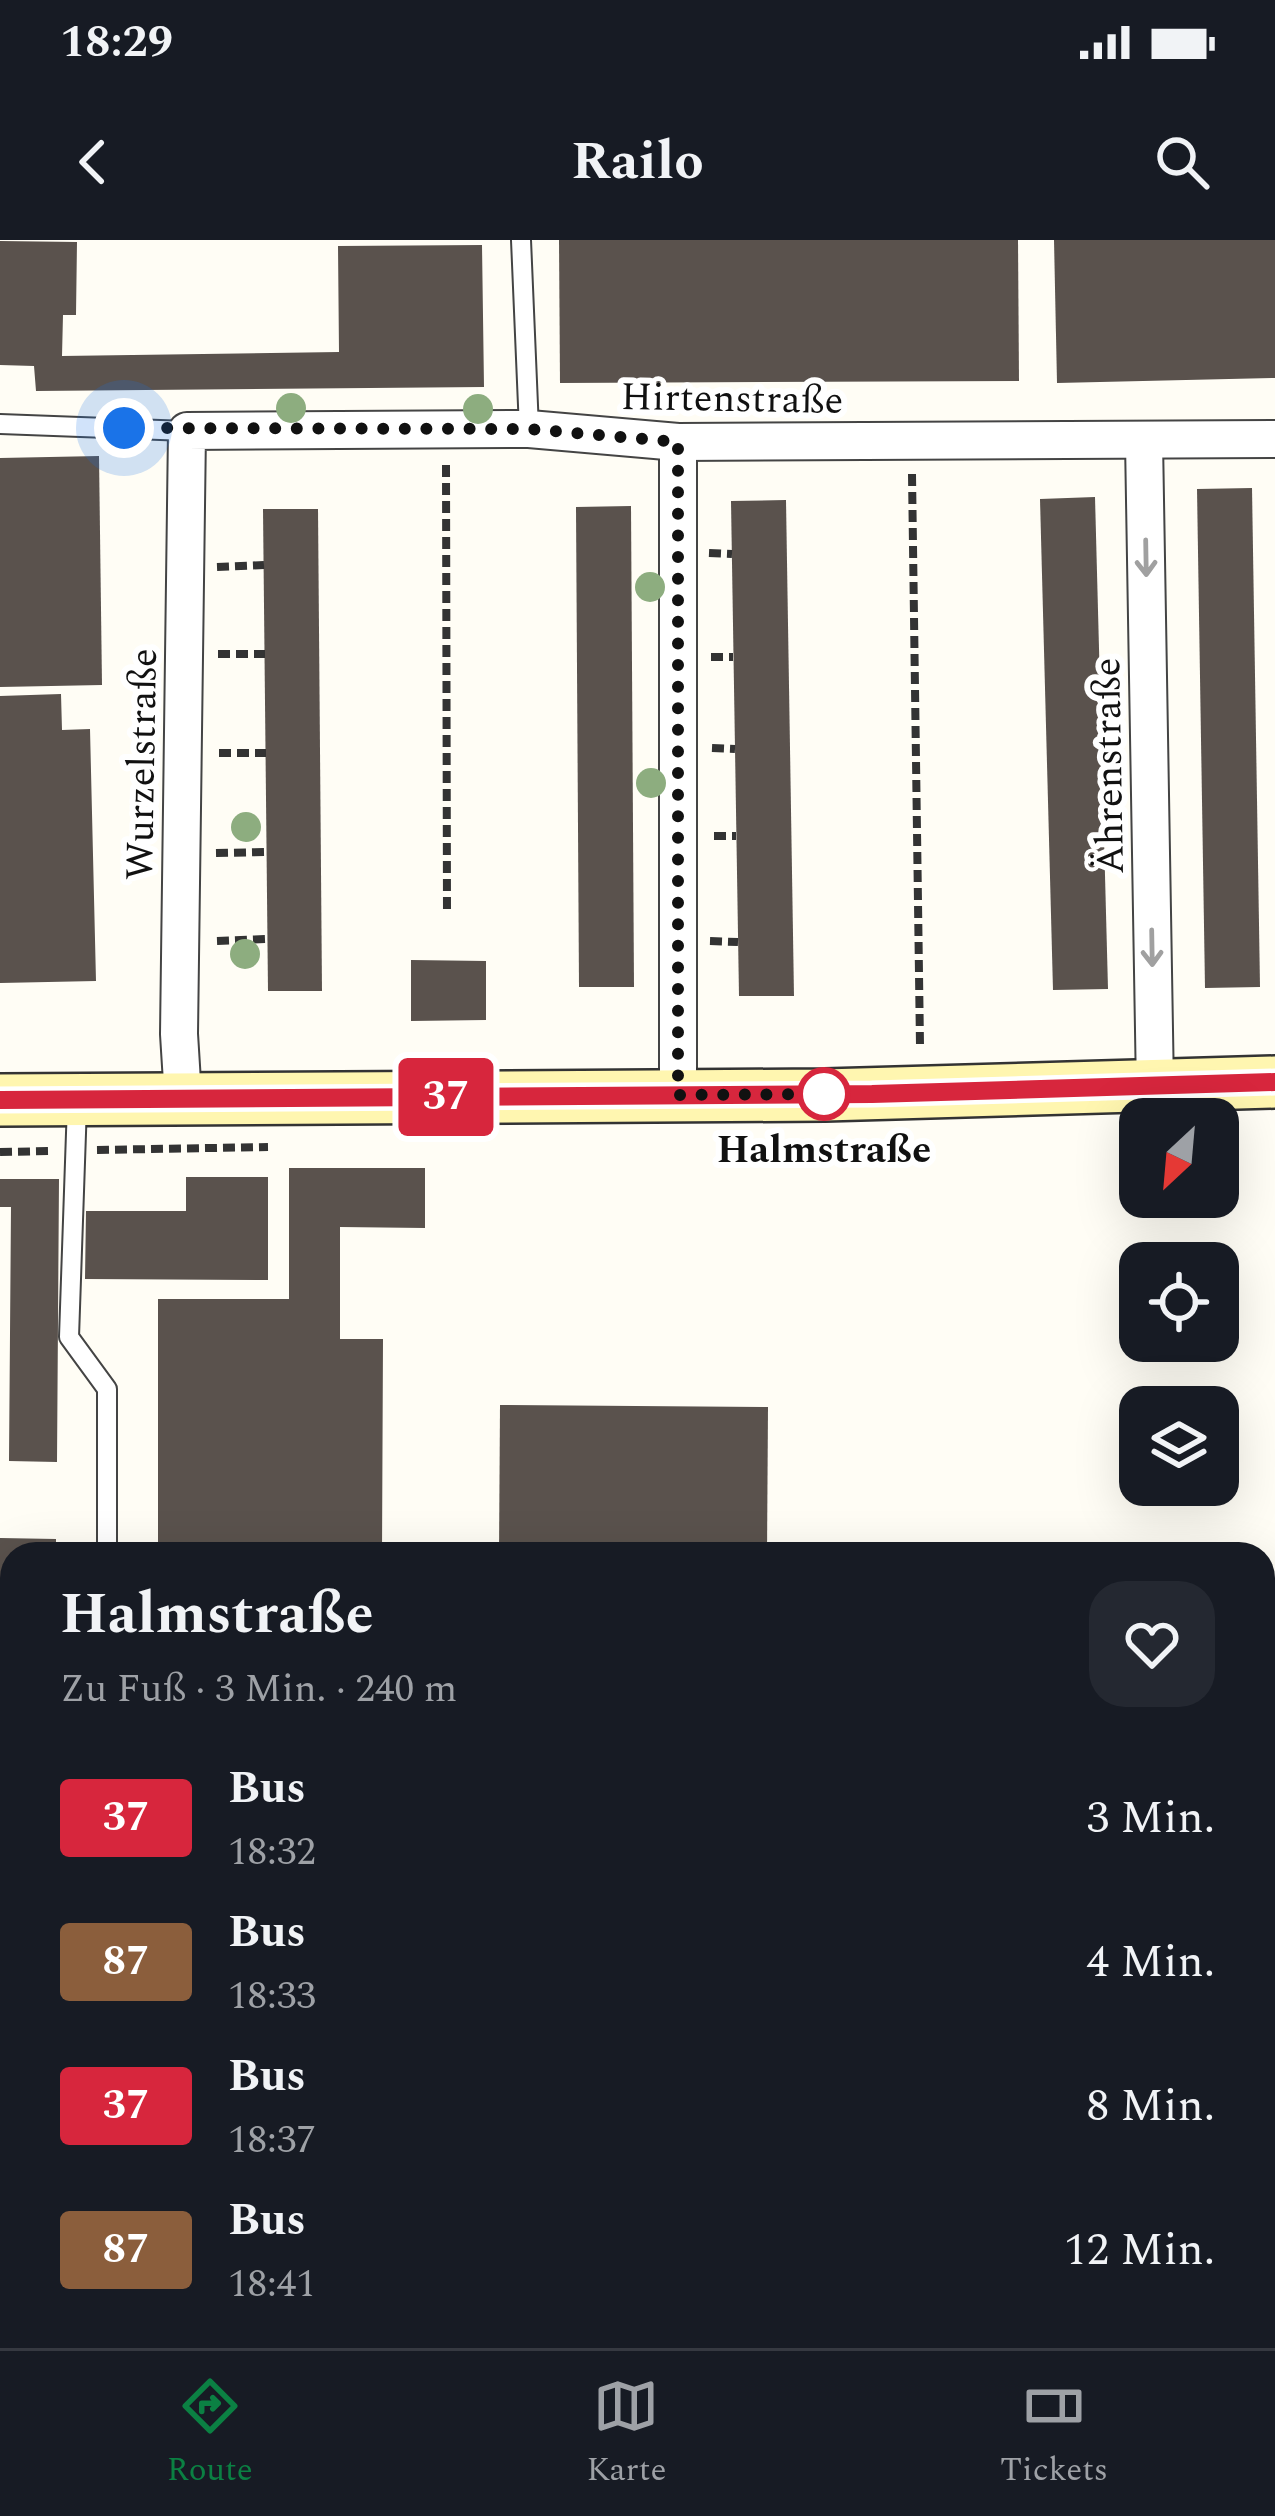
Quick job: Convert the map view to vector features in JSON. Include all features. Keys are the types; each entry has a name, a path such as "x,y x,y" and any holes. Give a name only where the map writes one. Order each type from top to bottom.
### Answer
{"main road":[{"path":"0,1100 1155,1089 1275,1082"}],"street":[{"name":"Hirtenstraße","path":"187,431 529,429 678,442 1275,439"},
{"name":"Wurzelstraße","path":"183,1098 178,1034 187,431"},
{"name":"Ährenstraße","path":"1144,441 1155,1089"},
{"path":"678,442 678,1095"}],"lane":[{"path":"521,240 529,429"},
{"path":"0,424 187,431"},
{"path":"77,1099 69,1336 107,1390 107,1542"}],"path":[{"path":"911,460 920,1045"},
{"path":"446,463 447,913"},
{"path":"213,567 264,565"},
{"path":"213,654 265,654"},
{"path":"215,753 266,753"},
{"path":"216,853 266,852"},
{"path":"217,941 267,939"}],"building":[{"path":"559,240 1018,240 1019,381 560,383"},
{"path":"1054,240 1275,240 1275,378 1057,383"},
{"path":"0,241 77,242 76,315 63,315 62,356 339,352 338,246 482,245 484,387 36,391 34,366 0,365"},
{"path":"99,456 102,685 0,687 0,458"},
{"path":"1252,488 1260,987 1205,988 1197,489"},
{"path":"1095,497 1108,989 1053,990 1040,499"},
{"path":"786,500 794,996 739,996 731,501"},
{"path":"631,506 634,987 579,987 576,507"},
{"path":"263,509 318,509 322,991 268,991"},
{"path":"61,694 62,730 90,729 96,981 0,983 0,696"},
{"path":"411,960 486,961 486,1020 411,1021"},
{"path":"289,1168 425,1168 425,1228 340,1227 340,1339 383,1339 382,1542 158,1542 158,1299 289,1299"},
{"path":"186,1177 268,1177 268,1280 85,1279 86,1211 186,1211"},
{"path":"0,1179 59,1179 57,1462 9,1461 11,1207 0,1207"},
{"path":"500,1405 768,1407 767,1542 499,1542"},
{"path":"0,1538 56,1539 56,1542 0,1542"}],"bus line":[{"name":"37","path":"0,1100 872,1094 1275,1082"}],"place":[{"name":"Halmstraße","path":"824,1094"}],"route":[{"path":"124,428 529,429 678,442 682,1052 678,1095 824,1094"}]}
